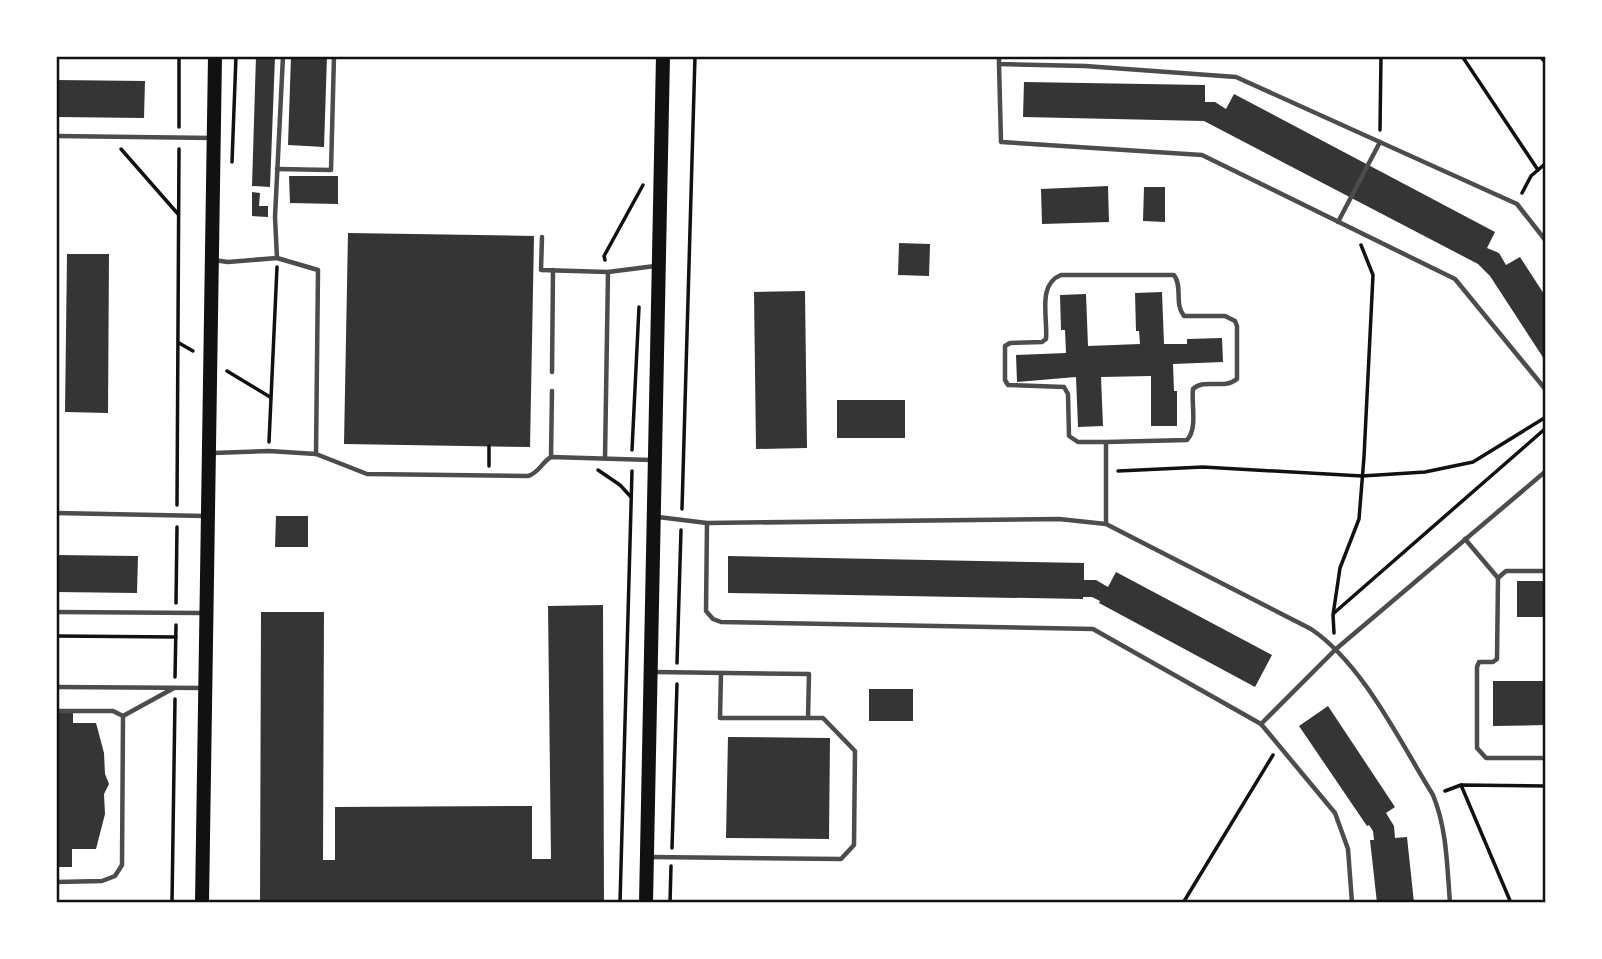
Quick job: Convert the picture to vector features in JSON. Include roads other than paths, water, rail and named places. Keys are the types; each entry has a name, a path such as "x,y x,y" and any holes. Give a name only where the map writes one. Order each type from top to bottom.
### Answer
{"main road":[{"path":"202,903 215,56"},
{"path":"646,903 663,56"}],"lane":[{"path":"277,258 275,217 282,56"},
{"path":"277,169 331,170 334,56"},
{"path":"999,56 1001,142 1202,155 1455,279 1546,390"},
{"path":"999,64 1085,66 1236,77 1517,204 1546,242"},
{"path":"56,136 214,138"},
{"path":"1338,222 1380,142"},
{"path":"542,237 541,270 608,272 659,265"},
{"path":"212,260 228,262 277,258 318,270 316,454"},
{"path":"552,372 554,270"},
{"path":"605,458 608,272"},
{"path":"1174,275 1179,284 1179,307 1184,316 1225,316 1235,321 1237,379 1229,384 1201,384 1193,389 1191,434 1187,440 1105,442 1078,442 1069,436 1068,394 1064,387 1008,385 1005,380 1005,346 1010,343 1042,342 1046,339 1046,290 1054,277 1174,275"},
{"path":"551,457 552,391"},
{"path":"1105,442 1106,524"},
{"path":"209,453 269,451 316,454 367,474 528,475 537,471 551,457 655,460"},
{"path":"1261,724 1336,649 1546,471"},
{"path":"56,513 208,516"},
{"path":"654,517 708,523 1059,519 1106,524 1311,629 1336,649 1356,671 1433,795 1444,832 1450,903"},
{"path":"708,523 706,611 721,622 1093,629 1261,724 1335,813 1348,849 1352,903"},
{"path":"1465,539 1498,578 1497,659 1493,662 1481,662 1477,667 1477,748 1486,758 1546,758"},
{"path":"1498,578 1506,571 1546,571"},
{"path":"56,612 206,613"},
{"path":"650,672 809,674 808,718"},
{"path":"647,857 841,859 854,845 855,751 823,718 720,718 721,673"},
{"path":"56,687 205,688"},
{"path":"123,716 175,688"},
{"path":"56,711 113,711 123,716"},
{"path":"56,882 102,881 115,876 122,865 123,716"}]}
